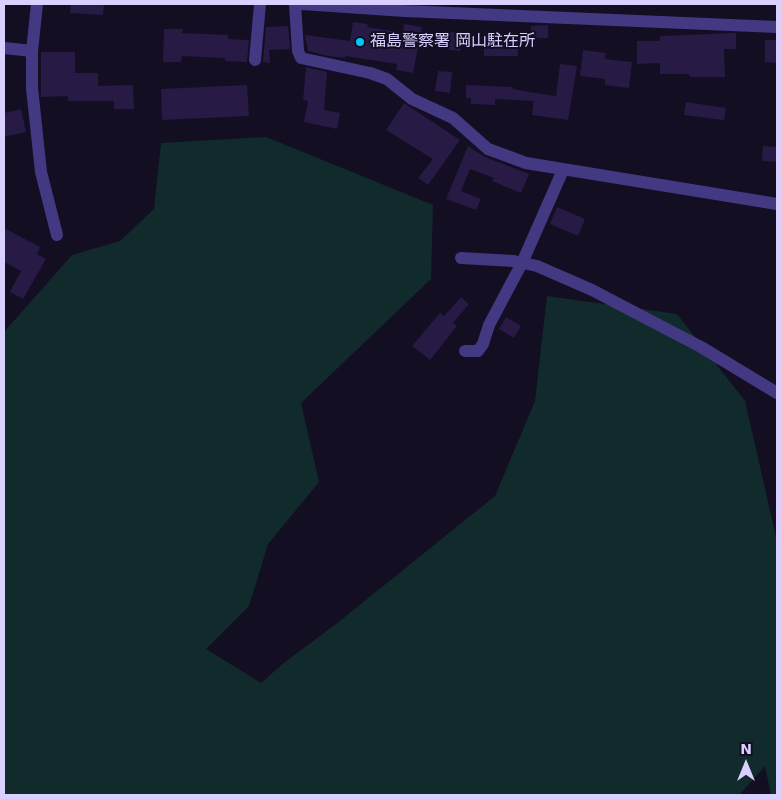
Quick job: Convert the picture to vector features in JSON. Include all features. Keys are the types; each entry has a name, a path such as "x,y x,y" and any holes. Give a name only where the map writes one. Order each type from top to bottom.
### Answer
{"street":[{"path":"37,4 32,51 32,88 40,172 57,235"},
{"path":"255,60 260,4"},
{"path":"295,4 298,51 301,58 381,76 412,99 453,118 488,148 526,163 777,204"},
{"path":"302,4 408,7 777,27"},
{"path":"4,48 32,51"},
{"path":"465,352 478,351 483,344 498,307 522,263 563,170"},
{"path":"460,258 537,266 592,290 701,347 777,393"}],"green space":[{"path":"266,137 433,205 431,279 301,403 319,482 268,544 249,606 206,649 261,683 495,496 535,401 547,296 677,314 745,401 776,537 777,795 771,795 765,766 739,795 4,795 4,332 72,255 120,241 154,209 161,143"}],"building":[{"path":"71,4 104,4 103,15 70,13"},
{"path":"353,22 368,24 367,27 403,33 404,24 422,27 413,73 396,70 397,64 345,56 345,58 328,56 308,51 305,35 350,41"},
{"path":"548,25 548,38 532,38 531,26"},
{"path":"288,26 290,49 269,50 270,63 263,62 266,27"},
{"path":"164,29 183,29 182,33 228,35 228,39 249,40 247,62 225,61 225,58 182,56 181,62 163,62"},
{"path":"447,31 463,34 460,51 444,49"},
{"path":"736,33 736,49 724,49 725,77 690,77 689,74 660,74 660,63 637,64 637,41 660,41 660,36"},
{"path":"484,34 518,34 518,56 484,56"},
{"path":"765,40 777,40 777,63 765,62"},
{"path":"583,50 606,53 605,59 632,62 629,88 605,85 605,79 580,76"},
{"path":"41,52 75,52 75,73 98,73 98,86 133,85 134,109 114,109 114,101 68,101 68,96 41,97"},
{"path":"560,64 577,66 568,120 532,115 535,93 556,96"},
{"path":"306,67 327,72 324,110 340,113 337,129 304,122 308,101 303,100"},
{"path":"438,71 452,72 450,93 435,91"},
{"path":"247,85 249,116 162,120 161,89"},
{"path":"466,85 513,87 513,89 535,93 534,101 495,99 495,105 471,104 471,98 466,98"},
{"path":"686,102 726,108 724,120 684,115"},
{"path":"404,103 460,140 428,185 418,178 433,159 386,130"},
{"path":"21,109 26,132 4,137 4,113"},
{"path":"468,146 485,157 529,174 521,193 492,181 494,178 470,169 461,191 481,199 476,210 446,199"},
{"path":"763,146 777,147 777,162 762,161"},
{"path":"557,207 585,219 578,236 550,224"},
{"path":"4,228 40,247 37,254 46,259 23,299 10,292 21,271 4,262"},
{"path":"461,297 469,304 453,323 457,326 430,360 412,346 440,313 444,316"},
{"path":"506,317 521,326 514,338 499,329"}],"place":[{"name":"福島警察署 岡山駐在所","path":"360,42"}]}
